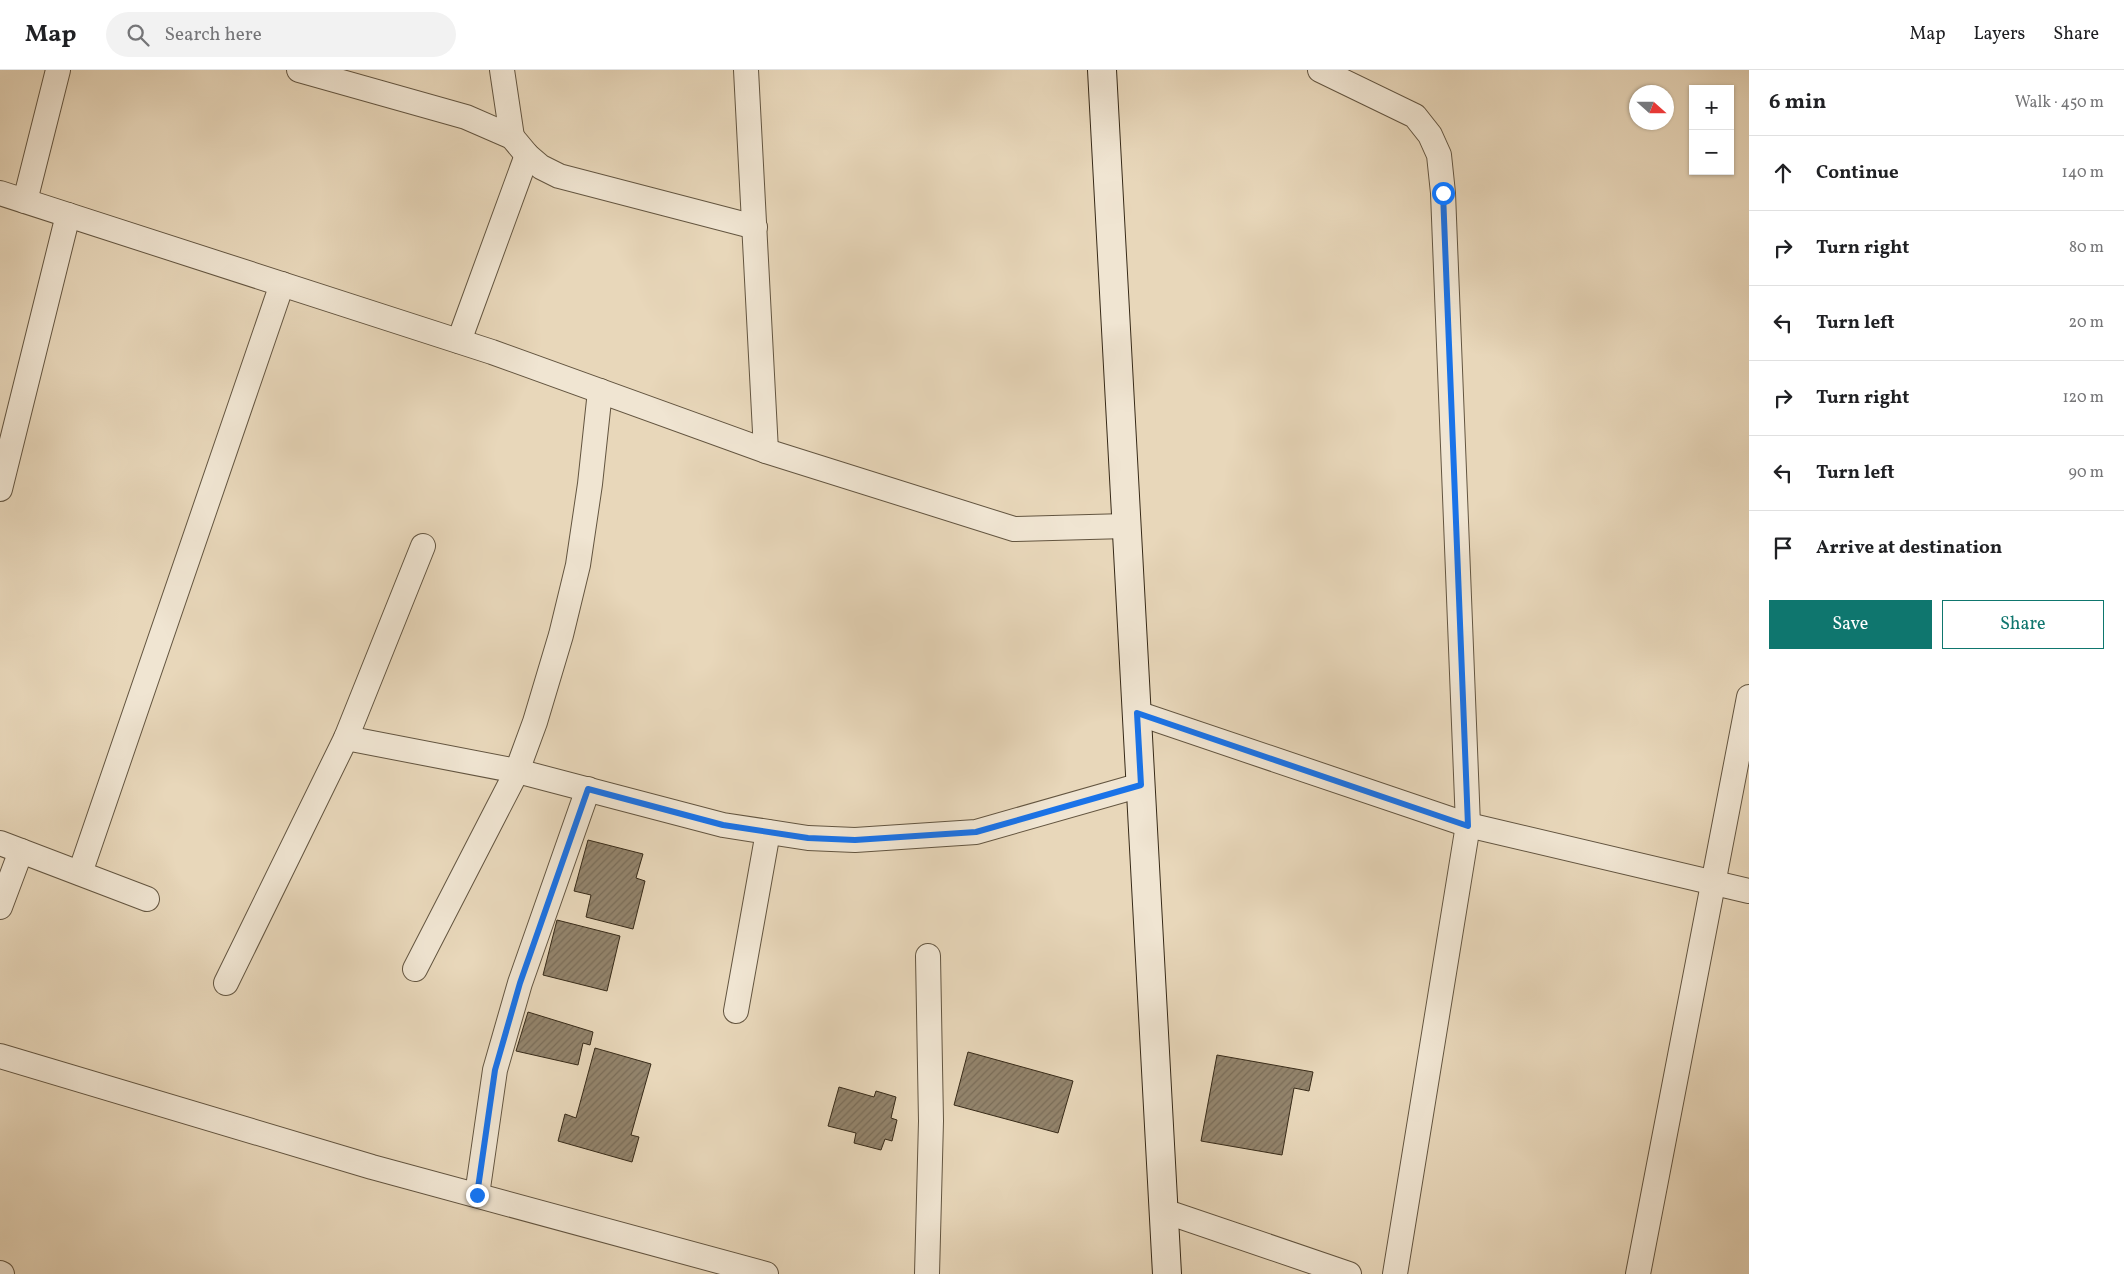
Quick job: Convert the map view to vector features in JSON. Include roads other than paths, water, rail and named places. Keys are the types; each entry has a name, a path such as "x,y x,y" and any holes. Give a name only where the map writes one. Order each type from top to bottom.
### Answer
{"street":[{"path":"25,201 58,70"},
{"path":"502,70 512,137"},
{"path":"746,70 766,451"},
{"path":"1102,70 1167,1274"},
{"path":"1320,70 1415,116 1430,135 1439,155 1443,193 1468,826 1395,1274"},
{"path":"305,71 466,117 512,137 527,155 541,167 558,176 755,227"},
{"path":"459,341 527,155"},
{"path":"0,194 68,214 459,341 766,451 1014,528 1126,526"},
{"path":"0,489 68,214"},
{"path":"80,874 282,284"},
{"path":"415,969 517,771 535,722 561,635 578,565 590,484 600,391"},
{"path":"226,983 346,738 423,546"},
{"path":"1638,1274 1749,697"},
{"path":"1137,713 1468,826 1749,891"},
{"path":"346,738 517,771 723,825 808,838 855,840 976,832 1141,785"},
{"path":"477,1195 495,1070 520,983 588,789"},
{"path":"736,1011 768,832"},
{"path":"0,907 10,847 147,899"},
{"path":"926,1274 931,1121 928,956"},
{"path":"0,1056 372,1167 766,1274"},
{"path":"1164,1211 1349,1274"}]}
